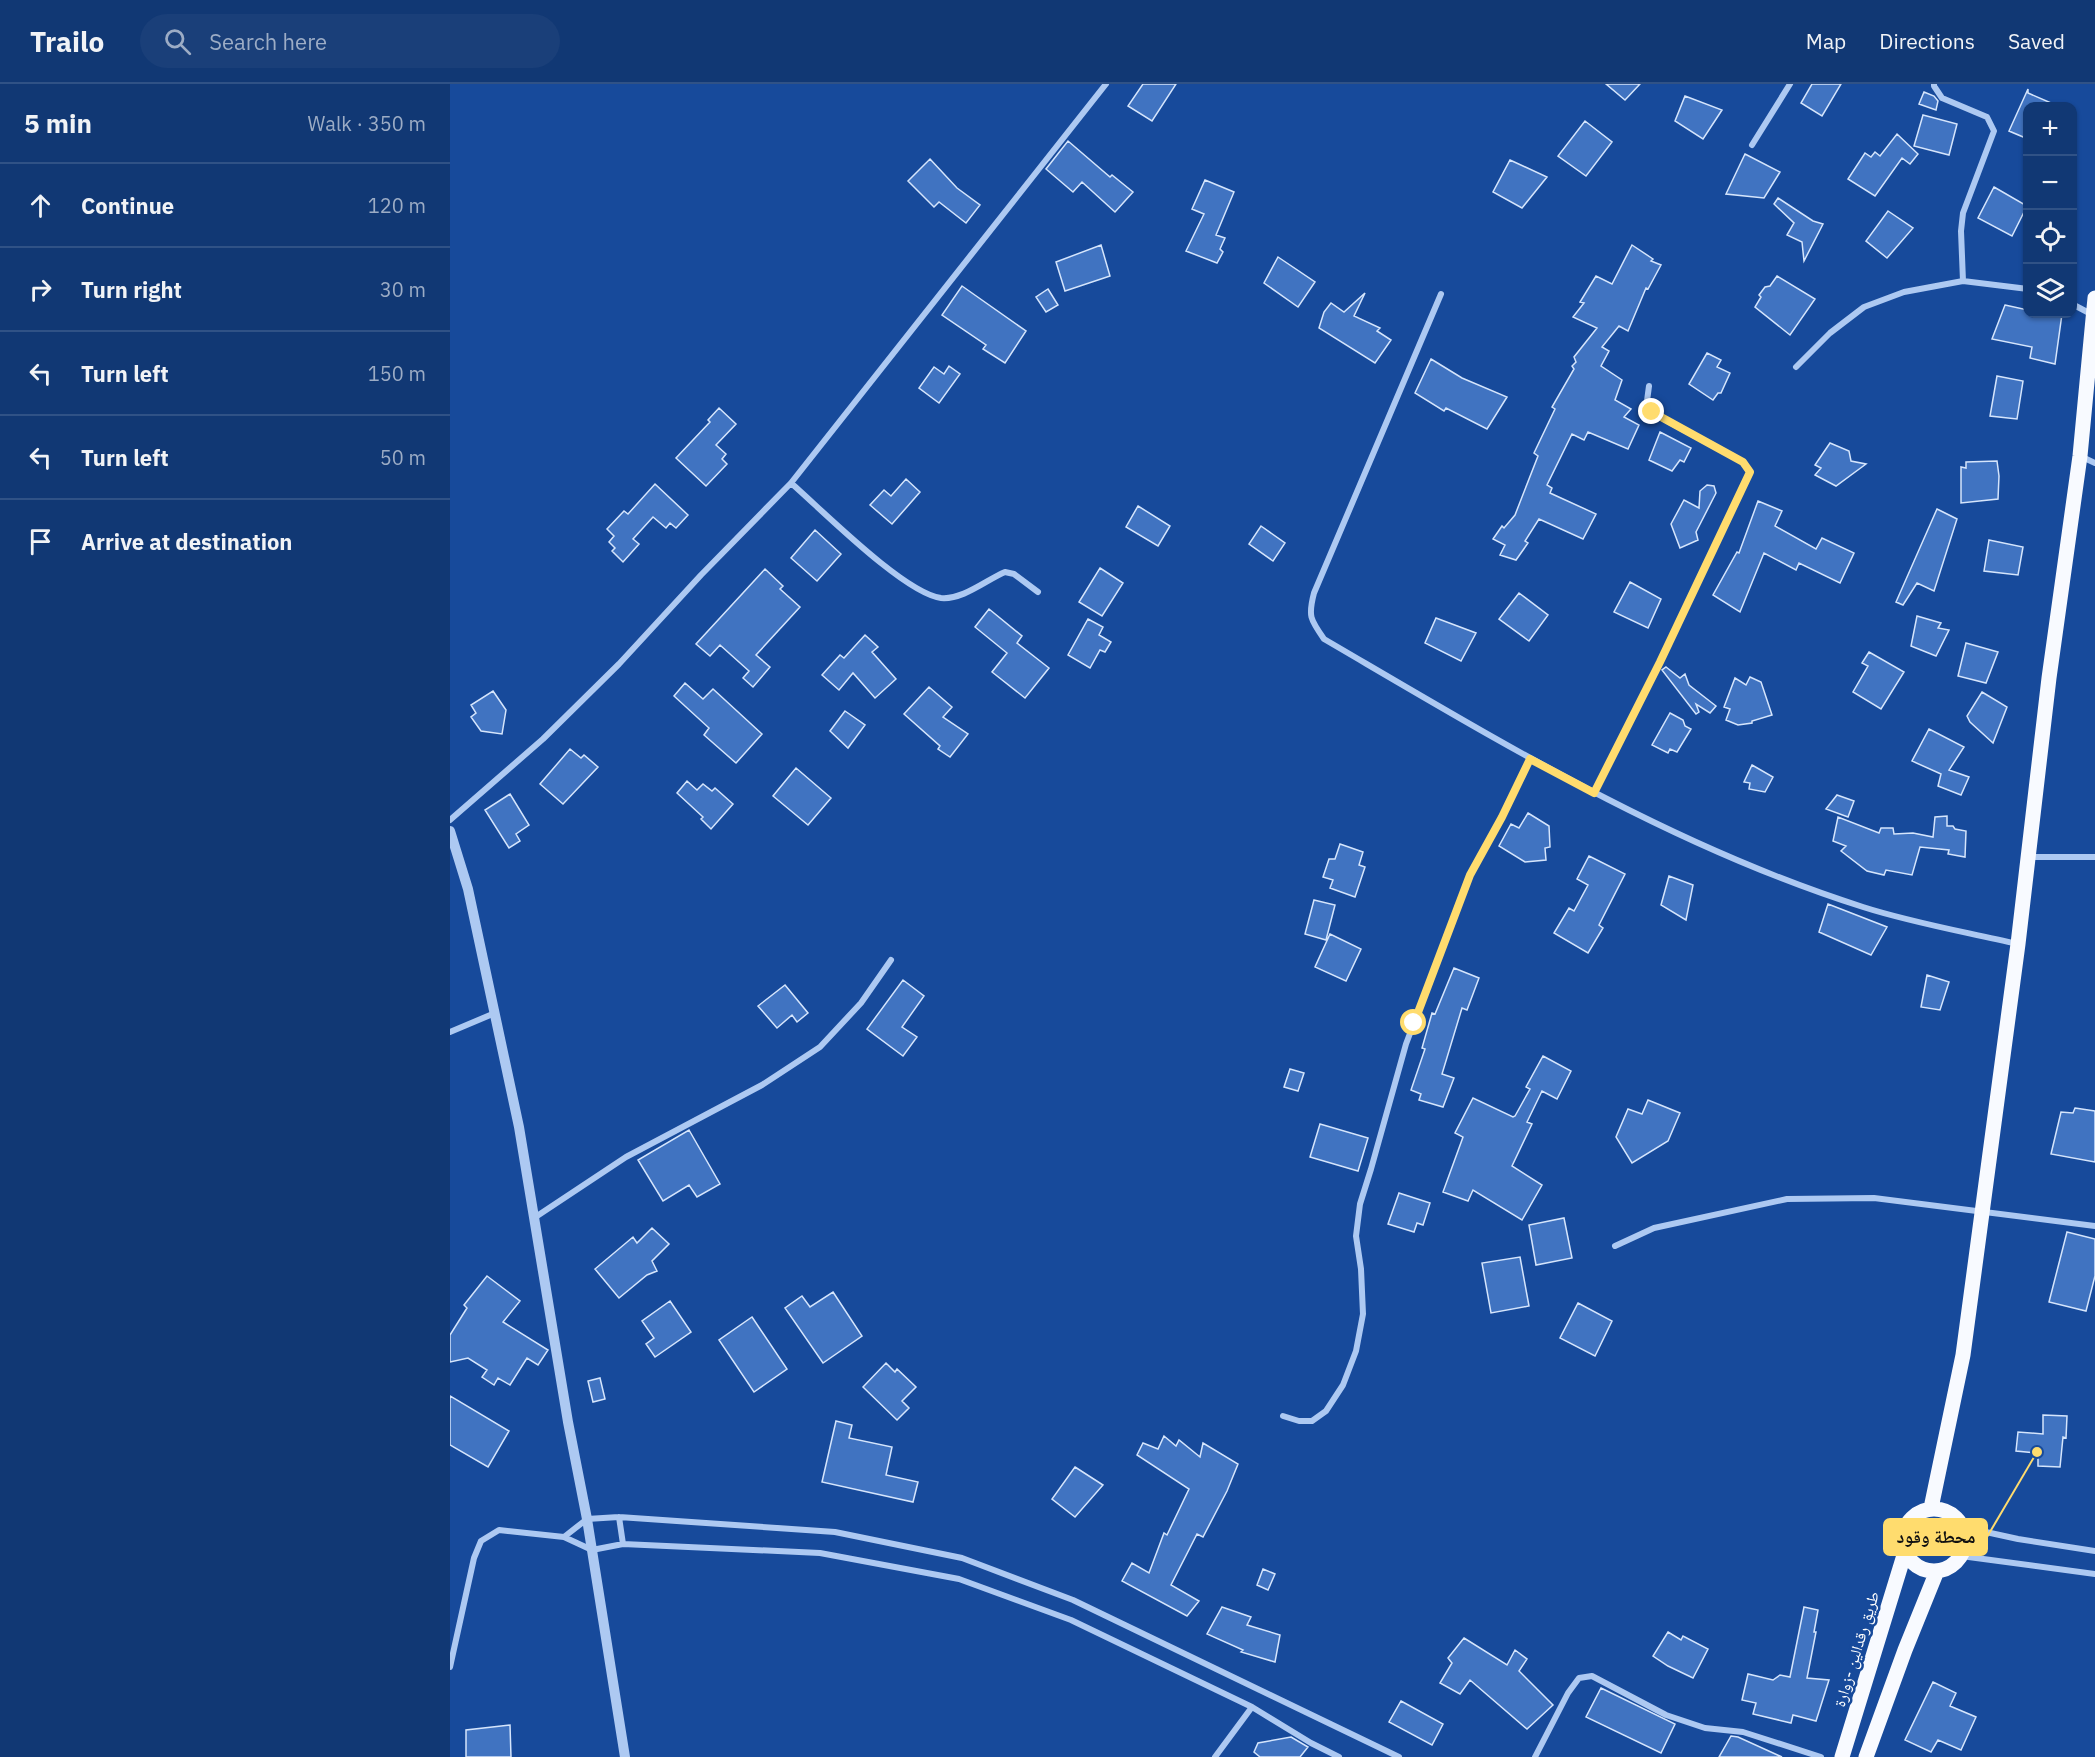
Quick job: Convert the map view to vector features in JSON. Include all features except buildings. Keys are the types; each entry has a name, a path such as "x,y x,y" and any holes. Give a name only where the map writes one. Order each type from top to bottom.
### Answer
{"main road":[{"path":"1931,1508 1963,1355 2018,944 2049,678 2080,456 2095,298"},
{"path":"1931,1508 1950,1513 1963,1527 1965,1547 1961,1556 1946,1569 1936,1571 1918,1567 1905,1552 1902,1542 1907,1523 1913,1516 1931,1508"},
{"name":"طريق رقدالين -زوارة","path":"1842,1757 1905,1552"},
{"path":"1866,1757 1936,1571"}],"street":[{"path":"450,820 543,739 619,664 700,576 791,483 1106,84"},
{"path":"1752,145 1790,84"},
{"path":"1934,84 1942,98 1987,117 1994,131 1963,213 1963,281"},
{"path":"1796,367 1830,333 1864,308 1904,292 1963,281 2023,288"},
{"path":"1442,294 1323,572 1309,612 1314,626 1324,639 1530,759 1694,842 1788,880 1853,903 1918,922 2018,944"},
{"path":"2077,306 2093,315"},
{"path":"1594,793 1660,662 1750,472 1743,462 1652,412 1647,400 1649,386"},
{"path":"2080,456 2095,464"},
{"path":"791,483 898,576 921,591 943,598 972,591 1005,572 1014,574 1038,592"},
{"path":"1283,1416 1299,1421 1312,1421 1326,1411 1343,1385 1356,1351 1363,1314 1361,1269 1356,1236 1359,1204 1406,1044 1470,875 1530,759"},
{"path":"450,831 468,889 519,1127 568,1422 587,1519 625,1757"},
{"path":"2027,857 2095,857"},
{"path":"534,1218 626,1157 762,1085 820,1047 861,1003 891,960"},
{"path":"450,1032 495,1013"},
{"path":"1615,1246 1654,1228 1787,1199 1874,1198 2095,1226"},
{"path":"619,1517 623,1544"},
{"path":"564,1537 587,1519 619,1517 835,1532 962,1558 1073,1600 1399,1757"},
{"path":"1963,1527 2018,1539 2095,1551"},
{"path":"450,1667 474,1558 482,1541 499,1530 564,1537 592,1550 623,1544 820,1553 959,1579 1071,1620 1252,1707 1311,1743 1339,1757"},
{"path":"1961,1556 2095,1574"},
{"path":"1534,1757 1568,1693 1579,1678 1592,1676 1666,1715 1705,1728 1743,1732 1821,1757"},
{"path":"1215,1757 1252,1707"}],"place":[{"name":"محطة وقود","path":"2037,1452"}],"route":[{"path":"1414,1023 1470,875 1530,759 1594,793 1660,662 1750,472 1743,462 1652,412"}]}
